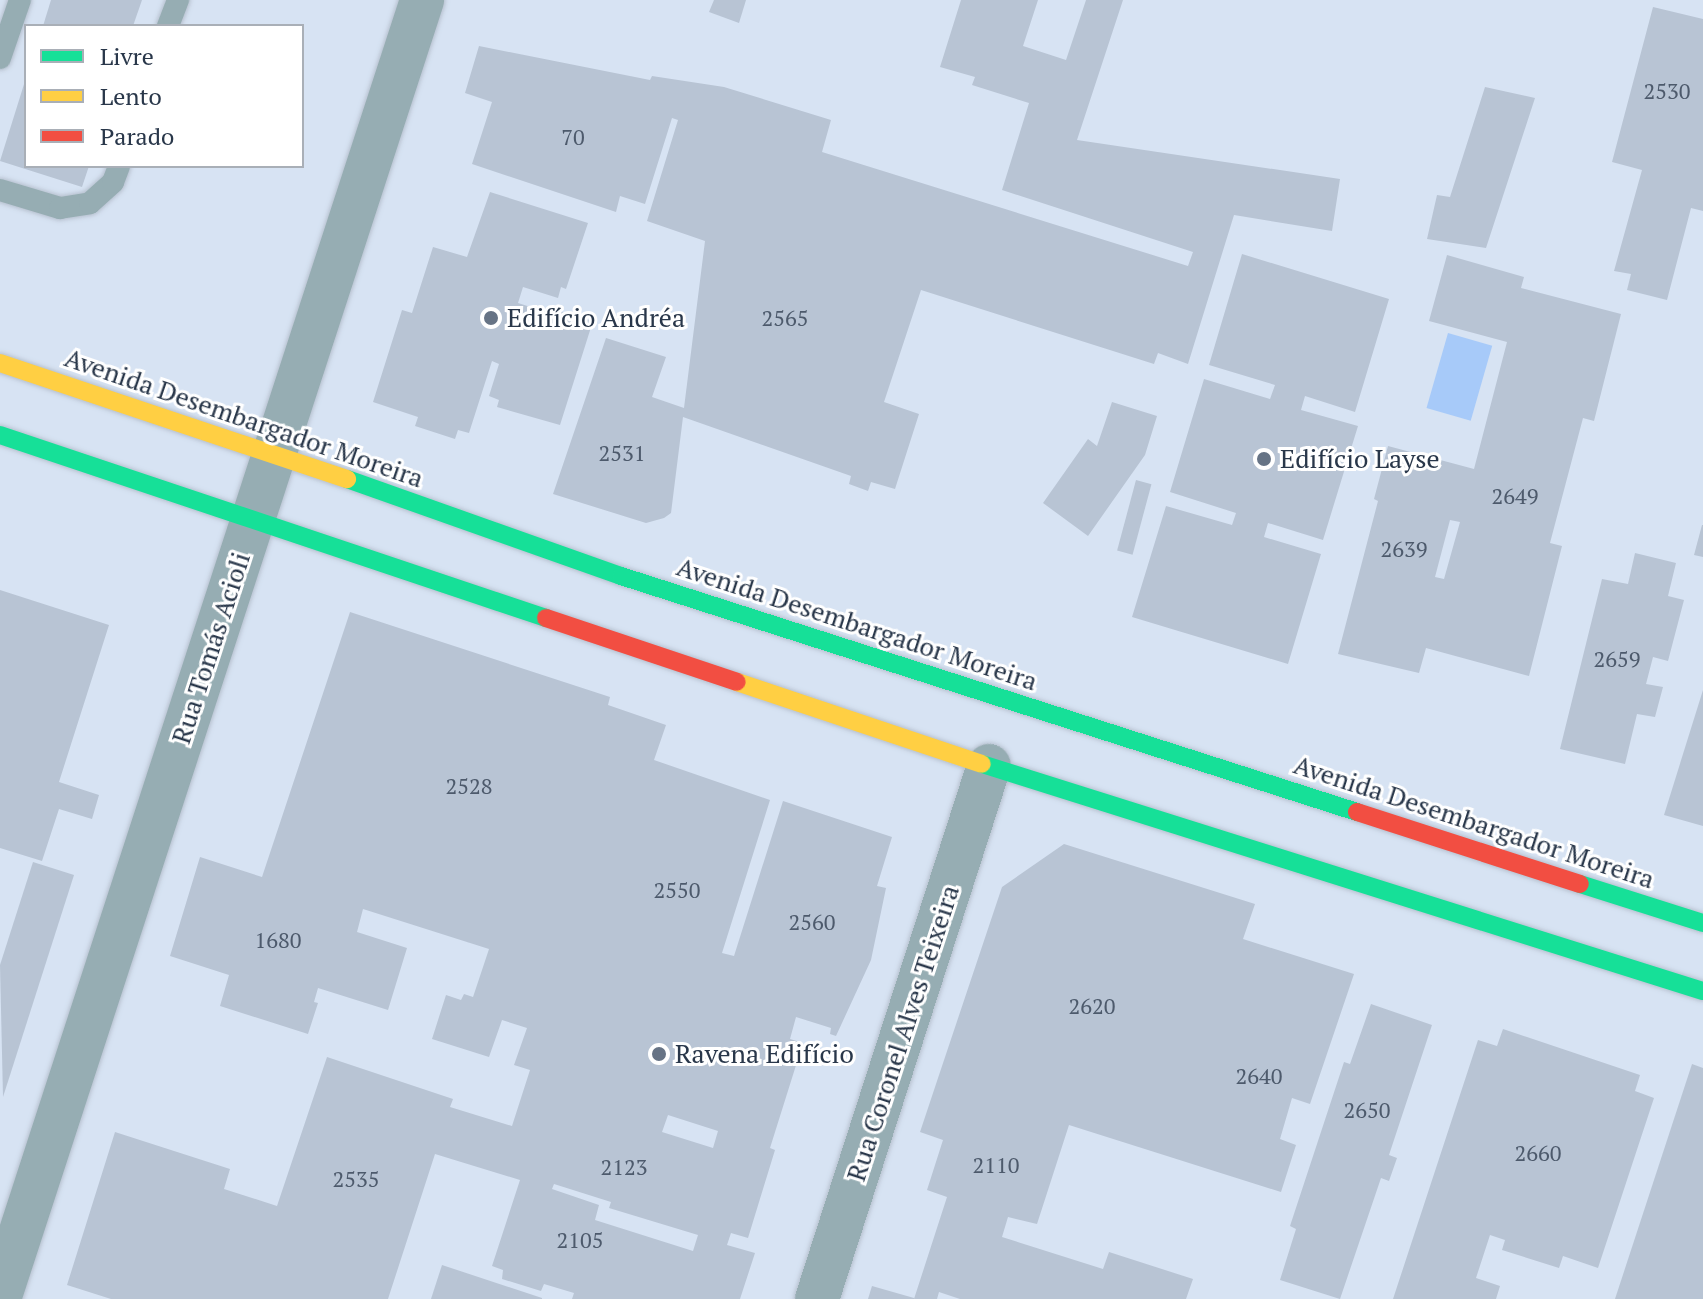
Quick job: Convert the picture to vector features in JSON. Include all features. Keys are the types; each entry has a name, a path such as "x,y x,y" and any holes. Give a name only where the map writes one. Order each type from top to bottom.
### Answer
{"main road":[{"name":"Avenida Desembargador Moreira","path":"0,363 273,453 621,576 1703,923"},
{"path":"0,435 989,766 1703,991"}],"street":[{"name":"Rua Tomás Acioli","path":"0,1296 422,0"},
{"name":"Rua Coronel Alves Teixeira","path":"817,1299 989,766"}],"lane":[{"path":"0,58 20,0"},
{"path":"169,24 178,0"},
{"path":"0,190 60,208 90,203 113,182 118,168"}],"water":[{"path":"1448,333 1492,346 1471,421 1427,408"}],"building":[{"path":"51,0 142,0 134,24 44,24"},
{"path":"714,0 746,0 739,23 709,12"},
{"path":"961,0 1038,0 1023,46 1066,60 1086,0 1123,0 1077,140 1340,179 1332,231 1234,215 1188,364 1158,353 1154,364 921,290 884,402 919,414 895,489 871,482 868,491 849,484 851,476 683,417 671,513 664,518 646,523 553,494 606,338 666,357 652,397 684,408 705,241 647,221 678,120 672,118 645,204 620,196 616,212 472,164 492,102 465,93 479,46 650,80 652,76 724,87 831,120 822,152 1188,266 1193,252 1002,190 1029,103 972,85 975,77 940,67"},
{"path":"1653,7 1703,19 1703,211 1691,208 1667,300 1627,290 1631,274 1614,271 1642,170 1612,162"},
{"path":"24,84 24,168 88,168 82,187 0,161"},
{"path":"1485,87 1535,98 1486,248 1427,239 1437,195 1450,197"},
{"name":"Edifício Andréa","path":"490,192 588,223 566,289 561,287 558,298 523,287 518,303 556,315 558,311 593,321 560,425 497,407 499,400 489,396 499,364 492,361 469,433 458,430 455,439 415,426 418,417 373,402 402,310 412,313 433,247 467,257"},
{"name":"Edifício Layse","path":"1242,254 1389,299 1355,412 1305,396 1301,410 1358,426 1323,540 1268,523 1264,537 1321,554 1288,664 1132,617 1166,506 1232,525 1236,513 1170,492 1204,379 1270,399 1275,385 1209,365"},
{"path":"1447,255 1524,277 1521,288 1621,314 1594,421 1583,418 1550,543 1562,546 1529,676 1426,648 1419,673 1338,654 1378,501 1374,499 1388,446 1474,469 1507,342 1429,321","holes":["1450,520 1460,522 1444,579 1435,577"]},
{"path":"1112,402 1157,416 1145,455 1088,536 1043,503 1088,439 1097,446"},
{"path":"1136,480 1151,484 1133,555 1117,551"},
{"path":"1703,525 1703,557 1694,555"},
{"path":"1635,553 1676,563 1668,596 1684,600 1668,661 1653,657 1646,684 1663,687 1655,717 1637,714 1625,764 1560,749 1602,579 1628,584"},
{"path":"0,590 109,625 59,782 99,795 92,819 59,809 42,861 0,848"},
{"path":"350,612 610,697 608,705 666,725 654,760 770,800 722,953 734,956 783,801 892,837 877,886 886,888 871,960 836,1036 830,1034 831,1028 796,1017 790,1039 803,1043 770,1148 775,1150 748,1238 731,1233 727,1245 755,1253 740,1299 572,1299 574,1293 544,1284 541,1291 502,1279 503,1270 492,1266 520,1180 435,1154 388,1299 111,1299 67,1285 115,1132 230,1169 224,1189 277,1206 327,1057 453,1099 450,1107 512,1126 530,1070 514,1065 527,1028 502,1020 489,1057 432,1039 446,995 461,1000 464,994 473,997 489,949 363,909 357,932 407,948 388,1010 318,988 314,1002 318,1003 308,1034 220,1006 229,975 170,956 200,857 262,877","holes":["668,1115 718,1131 713,1148 662,1132","554,1184 611,1202 609,1208 698,1235 693,1251 595,1220 599,1205 552,1189"]},
{"path":"1703,690 1703,826 1664,815"},
{"path":"1064,844 1255,904 1243,939 1354,974 1310,1104 1292,1098 1280,1139 1296,1145 1281,1192 1069,1125 1037,1224 1008,1217 1002,1237 1103,1269 1109,1252 1193,1279 1186,1299 960,1299 939,1292 937,1299 914,1299 947,1197 927,1190 943,1140 920,1132 1002,887"},
{"path":"33,862 74,875 3,1097 0,965"},
{"path":"1371,1004 1432,1025 1389,1155 1397,1158 1389,1181 1381,1178 1340,1299 1280,1280 1296,1229 1290,1226 1344,1062 1350,1064"},
{"path":"1503,1029 1640,1075 1635,1091 1654,1098 1598,1268 1563,1256 1559,1268 1502,1250 1505,1240 1490,1235 1476,1278 1500,1286 1496,1299 1393,1299 1478,1040 1497,1046"},
{"path":"1692,1064 1703,1068 1703,1299 1615,1299"},
{"path":"442,1265 542,1298 542,1299 431,1299"},
{"path":"872,1286 914,1298 914,1299 868,1299"}],"traffic: fast":[{"path":"0,435 546,618"},
{"path":"347,479 621,576 1357,812"},
{"path":"982,764 1703,991"},
{"path":"1580,884 1703,923"}],"traffic: slow":[{"path":"0,363 347,479"},
{"path":"737,682 982,764"}],"traffic: jam":[{"path":"546,618 737,682"},
{"path":"1357,812 1580,884"}],"place":[{"name":"Edifício Andréa","path":"491,318"},
{"name":"Edifício Layse","path":"1264,459"},
{"name":"Ravena Edifício","path":"659,1054"}]}
